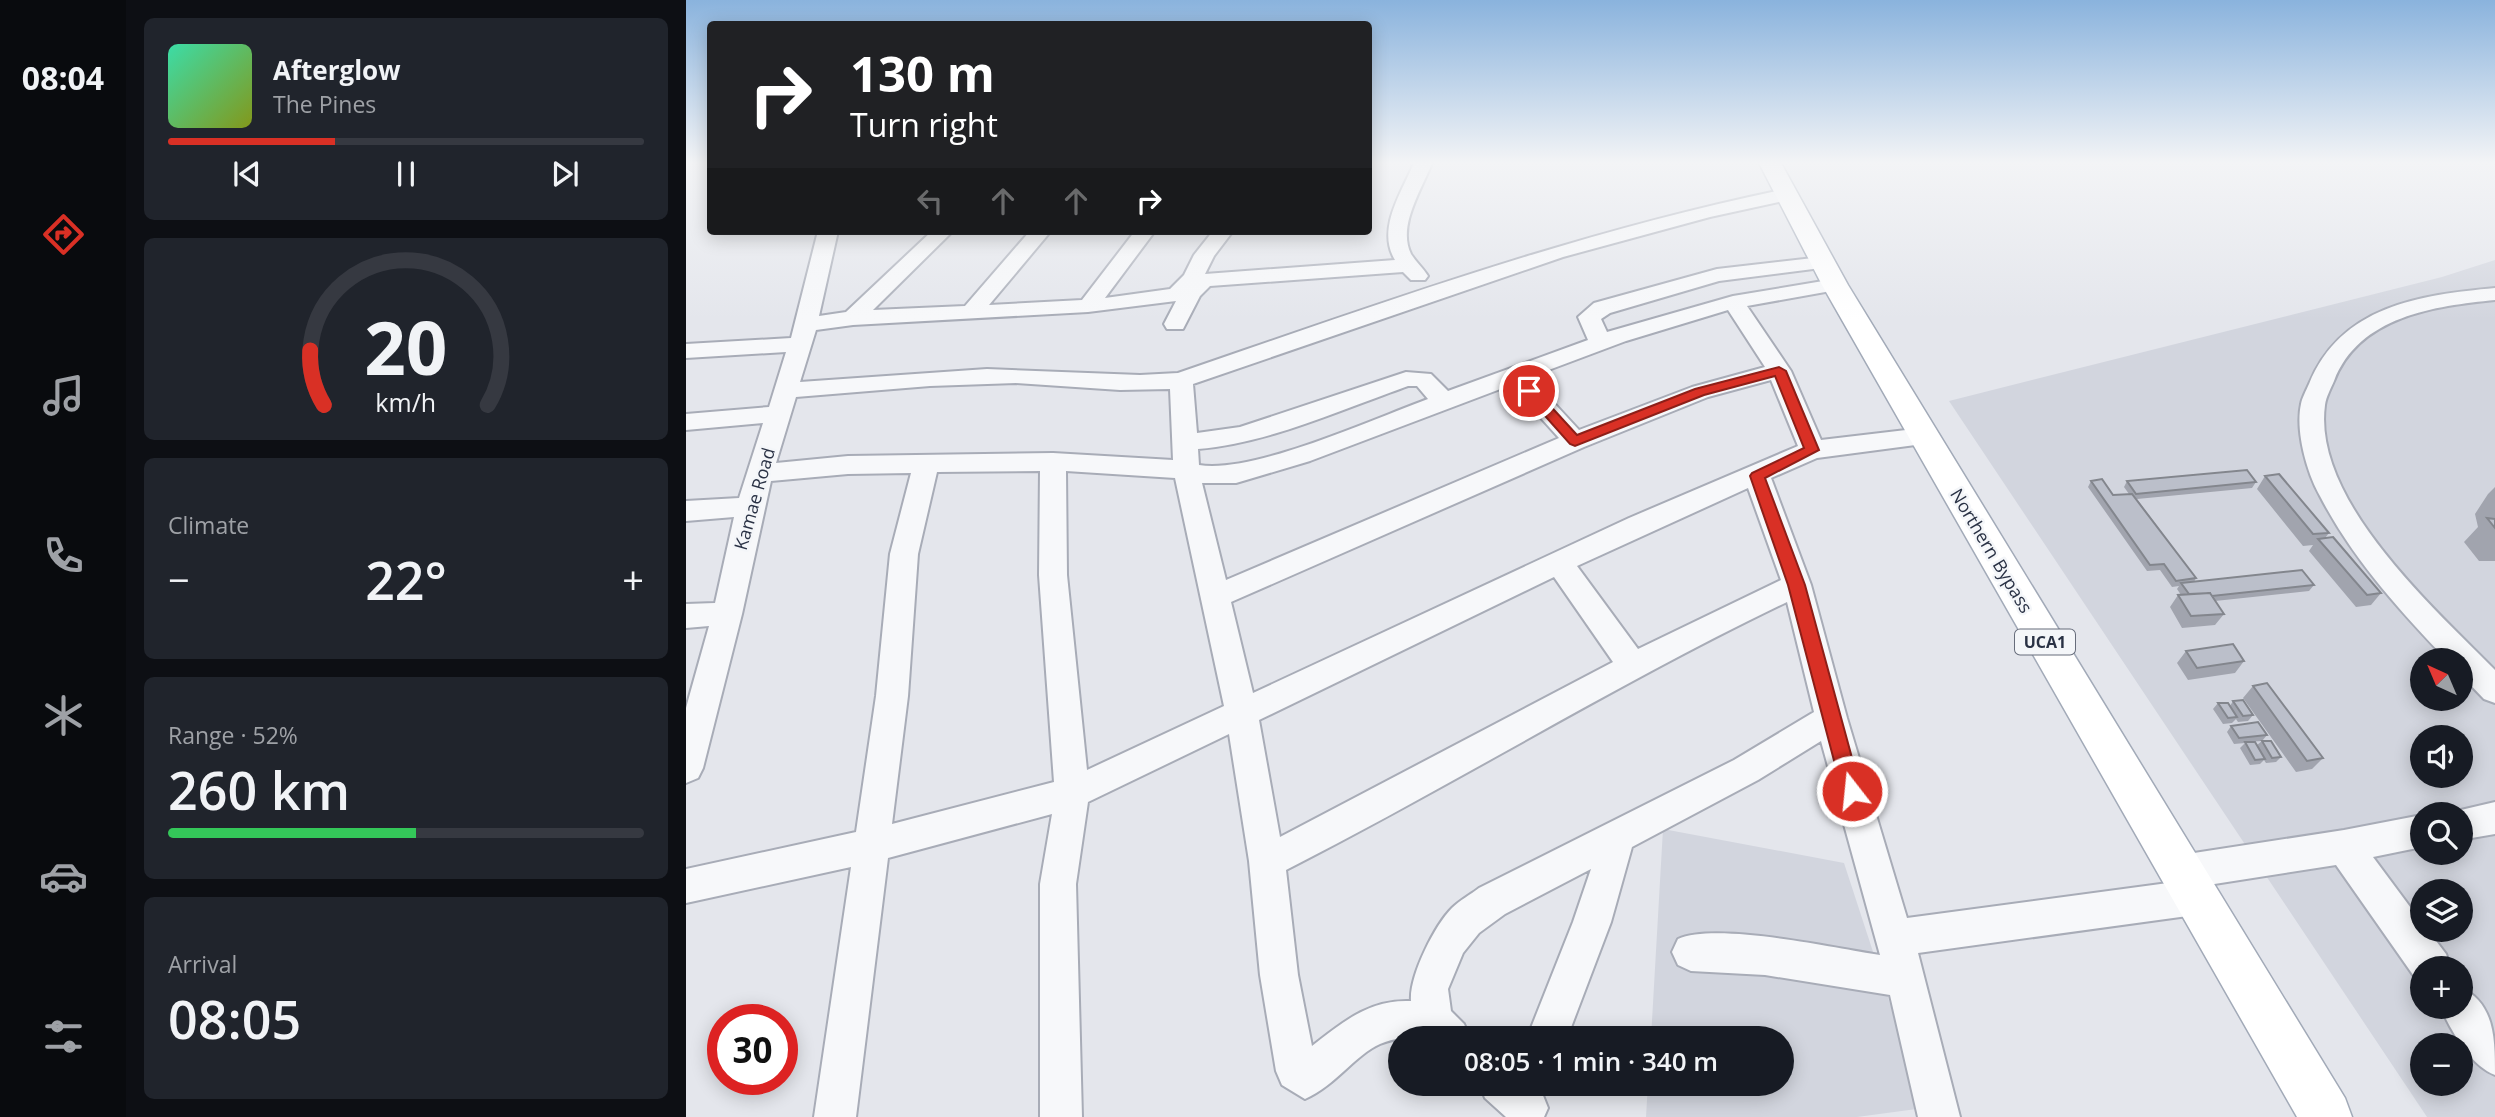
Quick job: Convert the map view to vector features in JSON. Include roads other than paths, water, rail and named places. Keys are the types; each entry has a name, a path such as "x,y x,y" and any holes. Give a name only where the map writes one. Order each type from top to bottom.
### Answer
{"main road":[{"name":"Northern Bypass","path":"1797,215 1828,274 1923,436 2326,1117"}],"street":[{"path":"1402,215 1398,246 1409,265 1434,293"},
{"path":"686,422 784,402 1004,376 1154,383 1181,380 1434,293 1635,228 1687,215"},
{"name":"Kamae Road","path":"688,753 727,614 750,507 784,402 831,235"},
{"path":"853,318 939,235"},
{"path":"972,311 1038,235"},
{"path":"1088,306 1142,235"},
{"path":"686,351 803,335 853,318 1088,306 1156,299 1177,294 1193,278 1204,255 1220,235"},
{"path":"1175,324 1190,294 1197,285 1205,281 1409,265"},
{"path":"762,473 848,465 1053,462 1168,468 1212,477 1250,471 1301,455 1600,342 1828,274"},
{"path":"1600,342 1589,317 1602,308 1717,275 1828,274"},
{"path":"2495,314 2483,295 2415,305 2365,328 2347,342 2322,373 2310,410 2310,428 2322,477 2350,525 2382,569 2495,690"},
{"path":"1732,302 1767,349 1779,371 1812,450"},
{"path":"1216,596 1575,441 1700,392 1779,371"},
{"path":"1514,374 1575,441"},
{"path":"1186,442 1224,439 1247,433 1406,379 1423,379 1443,401"},
{"path":"1181,380 1187,473 1242,714 1267,861 1279,975 1296,1071 1305,1078 1368,1027 1395,1020 1423,1026"},
{"path":"686,886 870,846 1072,793 1559,563 1812,450 1923,436"},
{"path":"1053,462 1054,575 1072,793 1058,884 1060,1117"},
{"path":"835,1117 892,696 904,554 926,465"},
{"path":"1757,476 1797,585 1831,718 1906,978 1939,1117"},
{"path":"686,511 750,507"},
{"path":"1559,563 1633,666"},
{"path":"1267,861 1351,820 1715,621 1797,585"},
{"path":"686,616 727,614"},
{"path":"1440,1026 1429,989 1450,940 1466,920 1492,901 1746,770 1831,718"},
{"path":"2473,822 2495,818"},
{"path":"1894,938 2188,884 2410,833"},
{"path":"1552,1026 1591,922 1614,852 1615,838"},
{"path":"2344,847 2423,956"},
{"path":"1691,952 1765,956 1906,978"},
{"path":"2469,1019 2495,1055"}]}
